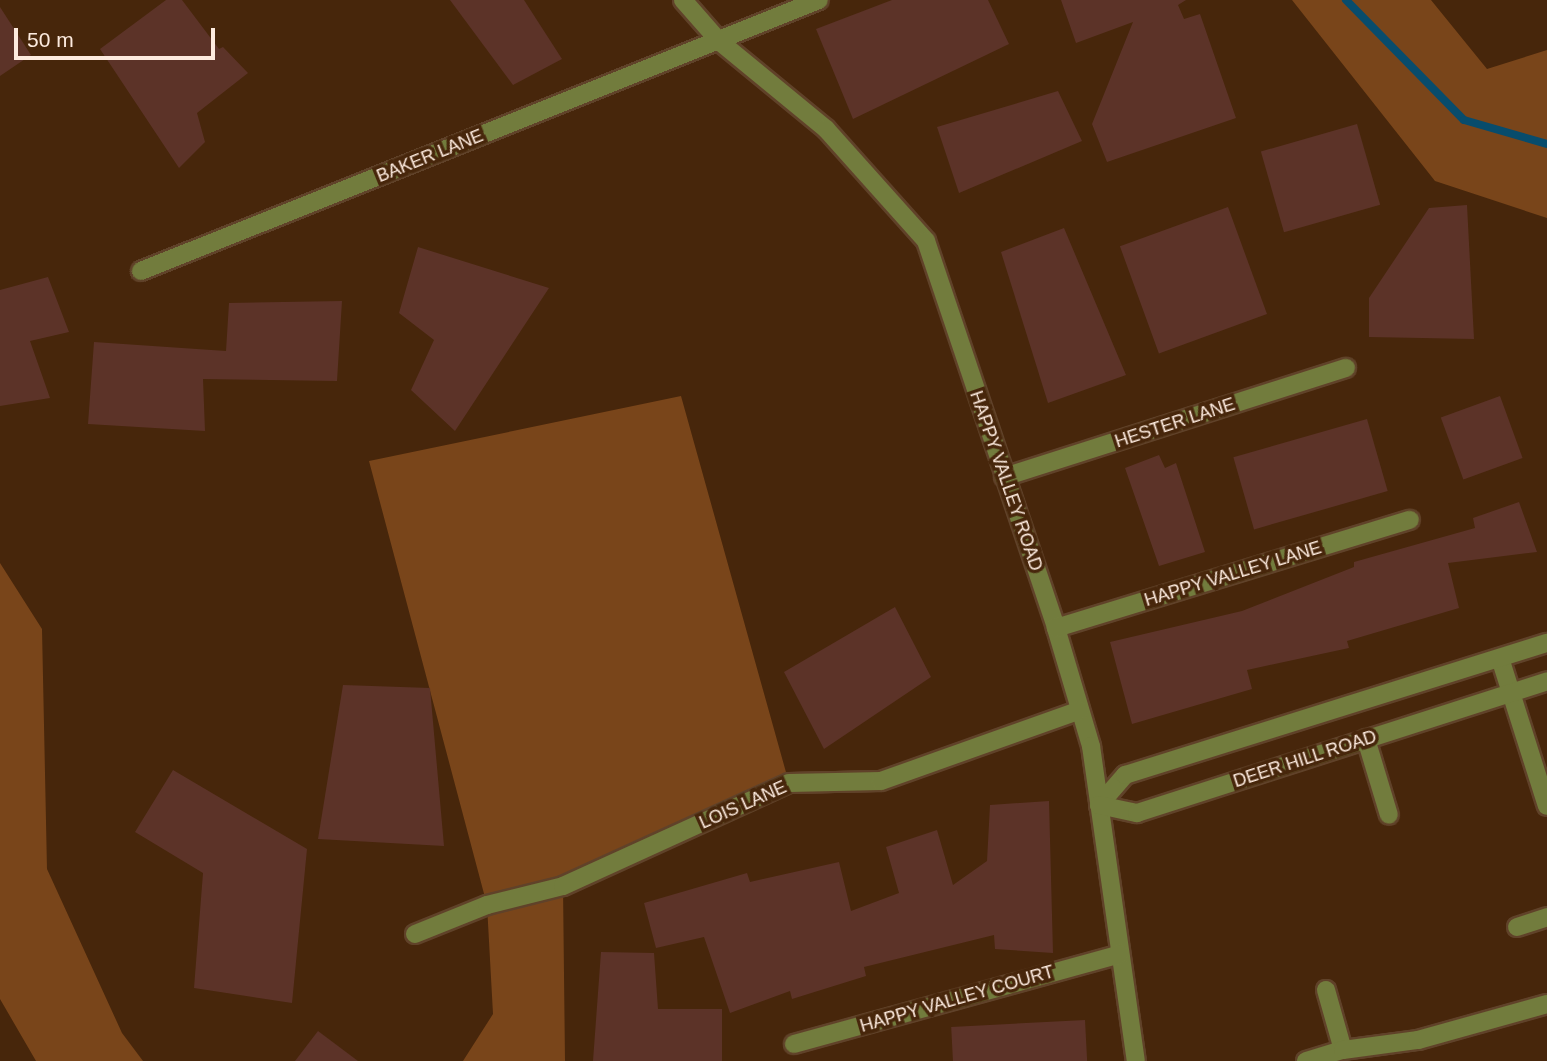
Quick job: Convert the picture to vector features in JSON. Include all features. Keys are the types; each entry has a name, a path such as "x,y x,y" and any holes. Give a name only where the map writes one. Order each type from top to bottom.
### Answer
{"street":[{"name":"HAPPY VALLEY ROAD","path":"683,0 719,41 826,129 926,241 1056,628 1080,710 1099,805 1136,1061"},
{"name":"BAKER LANE","path":"141,271 819,0"},
{"name":"HESTER LANE","path":"1004,477 1346,368"},
{"name":"HAPPY VALLEY LANE","path":"1056,628 1410,520"},
{"path":"1125,775 1547,643"},
{"path":"1099,805 1125,775 1547,643"},
{"path":"1500,658 1547,806"},
{"name":"DEER HILL ROAD","path":"1099,805 1137,813 1547,681"},
{"name":"LOIS LANE","path":"415,934 487,905 563,886 789,783 881,781 1080,710"},
{"path":"1366,739 1389,815"},
{"path":"1517,927 1547,917"},
{"name":"HAPPY VALLEY COURT","path":"794,1044 1120,954"},
{"path":"1326,990 1343,1050"},
{"path":"1306,1061 1343,1050 1418,1040 1543,1005"}],"shaded area":[{"path":"1292,0 1431,0 1487,69 1547,50 1547,218 1435,181"},
{"path":"681,396 789,783 563,886 565,1061 463,1061 493,1014 487,905 369,461"},
{"path":"0,563 42,629 47,869 122,1033 143,1061 36,1061 0,999"}],"building":[{"path":"166,0 182,0 219,49 223,47 248,73 197,113 205,142 179,168 100,49"},
{"path":"450,0 524,0 562,59 513,85"},
{"path":"892,0 988,0 1009,44 853,119 816,29"},
{"path":"1061,0 1186,0 1178,5 1184,19 1200,14 1236,118 1107,162 1092,124 1133,22 1076,43"},
{"path":"0,7 31,55 0,76"},
{"path":"1058,91 1082,141 959,193 937,127"},
{"path":"1357,124 1380,205 1284,232 1261,152"},
{"path":"1467,205 1474,339 1369,337 1369,298 1429,208"},
{"path":"1228,207 1267,314 1159,353 1120,246"},
{"path":"1064,228 1126,375 1048,403 1001,252"},
{"path":"418,247 549,288 455,431 411,390 434,340 399,313"},
{"path":"48,277 69,332 30,341 50,398 0,406 0,290"},
{"path":"342,301 337,381 203,379 205,431 88,424 94,342 226,351 229,303"},
{"path":"1500,396 1523,458 1463,480 1441,418"},
{"path":"1367,419 1388,491 1254,529 1233,457"},
{"path":"1159,455 1165,468 1176,463 1205,552 1159,566 1125,468"},
{"path":"1519,502 1537,552 1448,563 1459,608 1347,641 1349,648 1247,670 1252,689 1132,724 1110,642 1242,611 1354,567 1354,562 1475,528 1473,518"},
{"path":"895,607 931,677 824,749 784,672"},
{"path":"343,685 430,688 444,846 318,839"},
{"path":"173,770 307,849 292,1003 194,988 203,873 135,832"},
{"path":"1049,801 1053,953 995,949 994,935 864,967 866,976 792,999 790,991 730,1013 704,937 656,948 644,903 747,873 750,882 839,862 851,911 899,893 886,847 937,830 953,885 987,861 990,805"},
{"path":"601,952 654,953 658,1009 722,1009 722,1061 593,1061"},
{"path":"1085,1020 1087,1061 953,1061 951,1027"},
{"path":"318,1031 358,1061 295,1061"}],"waterway":[{"path":"1346,0 1464,120 1547,144"}]}
